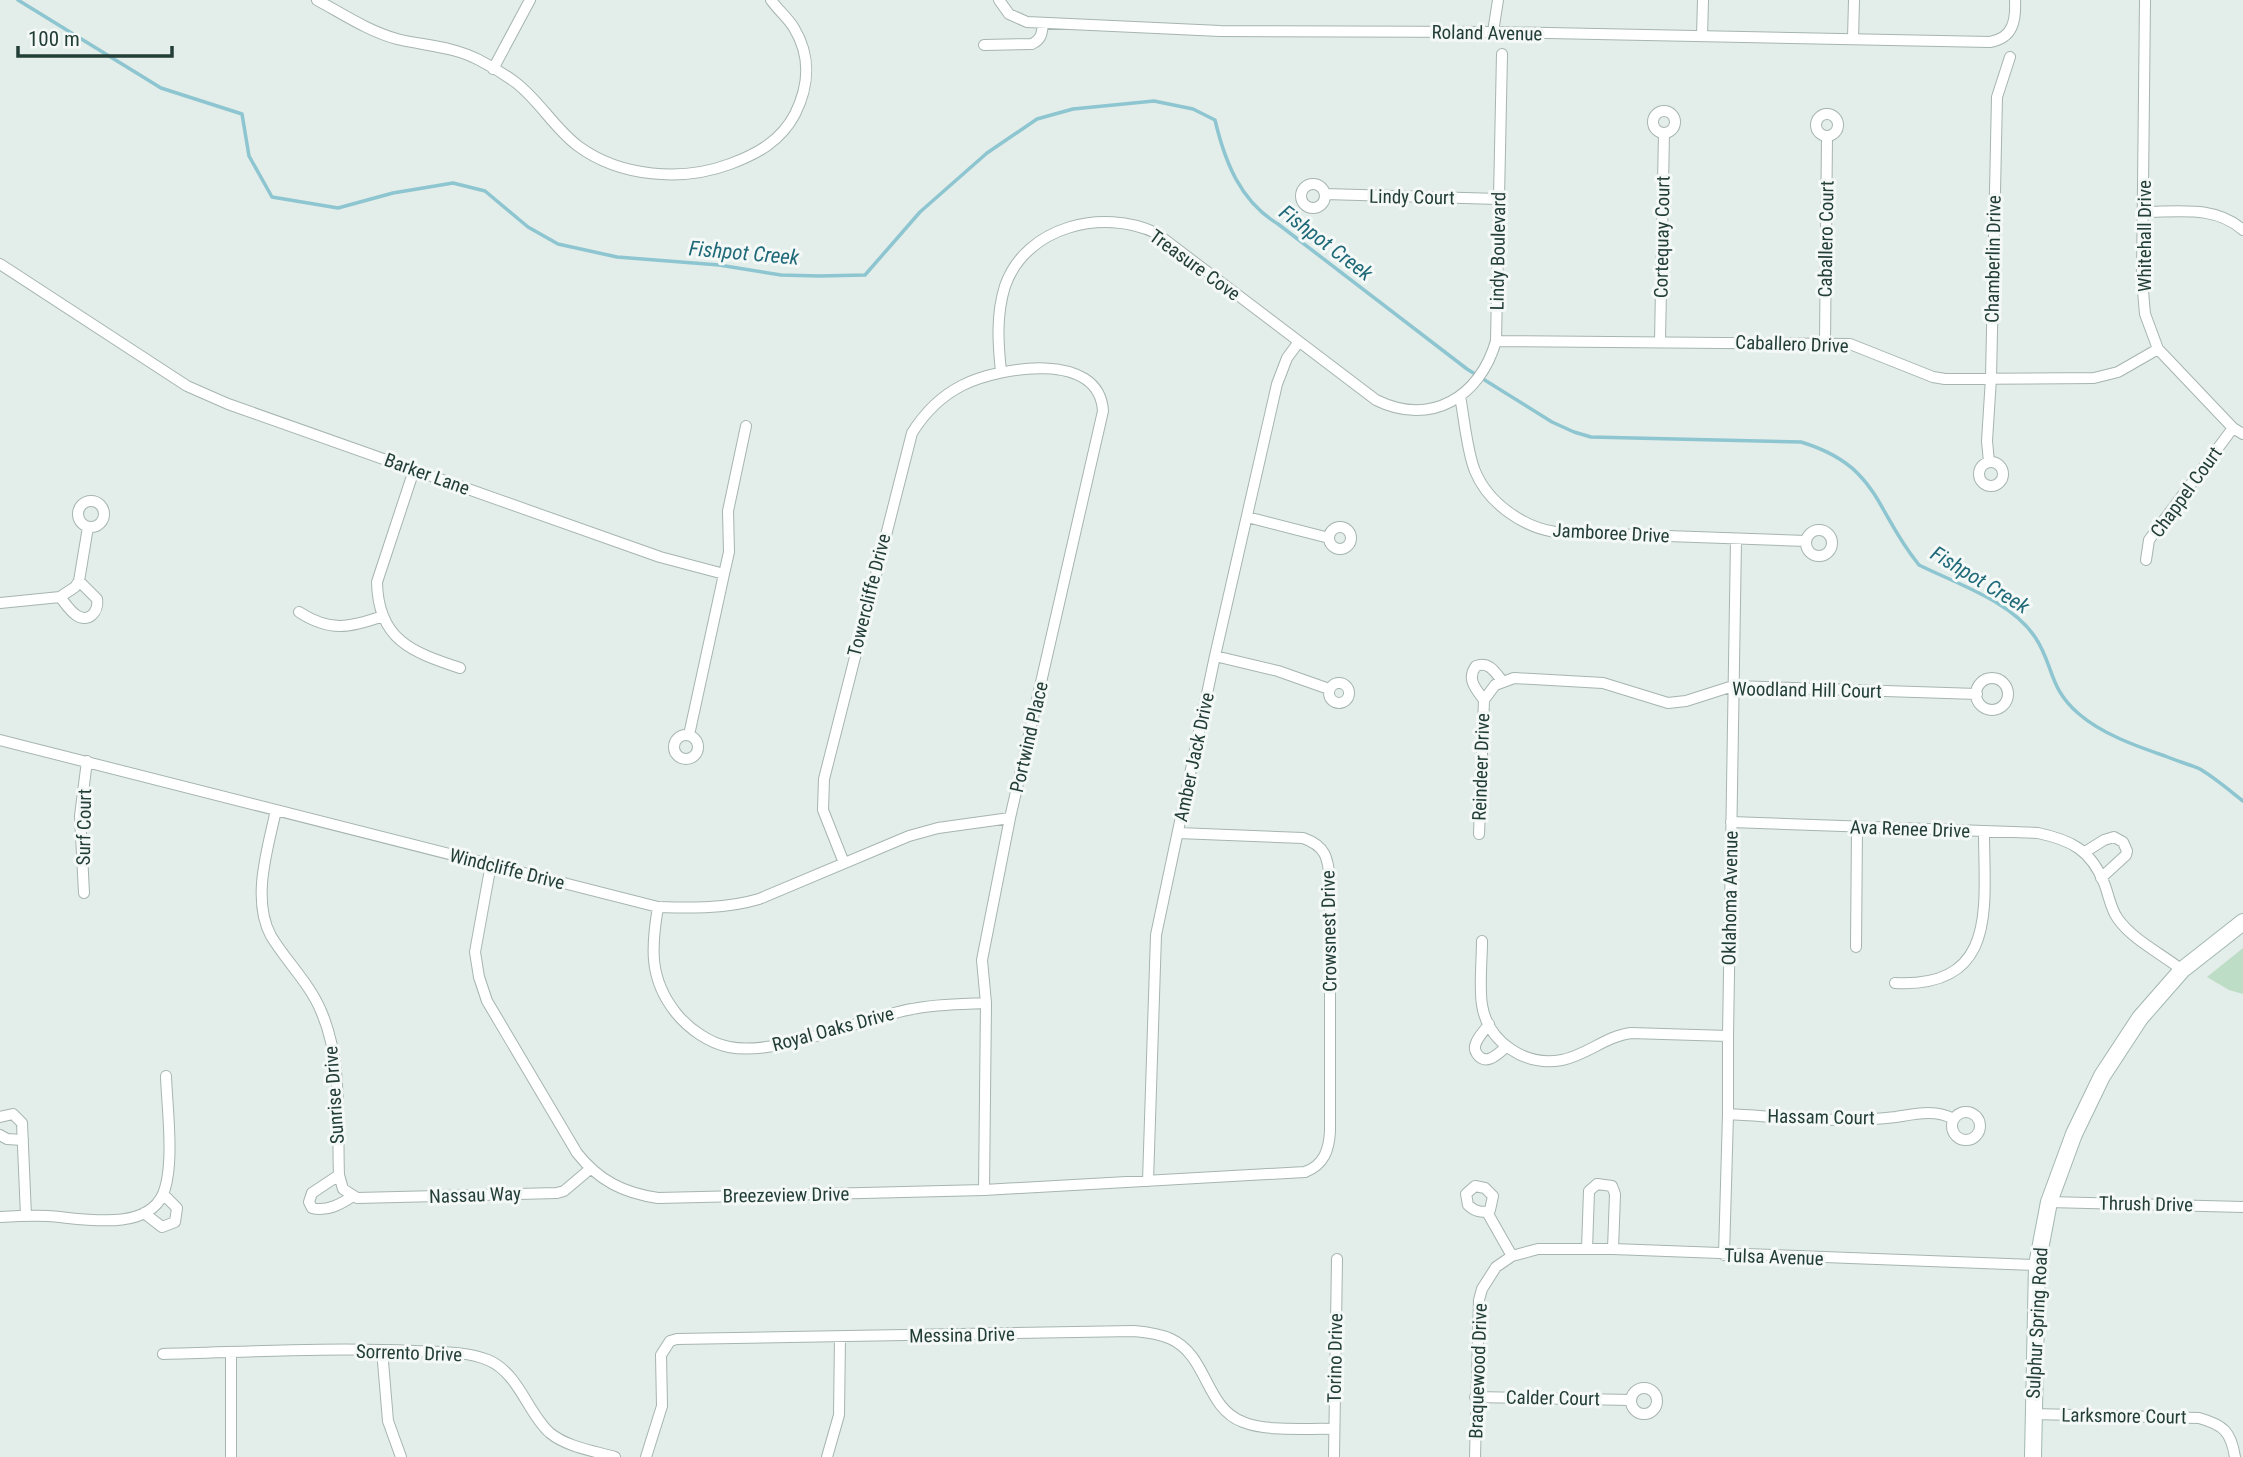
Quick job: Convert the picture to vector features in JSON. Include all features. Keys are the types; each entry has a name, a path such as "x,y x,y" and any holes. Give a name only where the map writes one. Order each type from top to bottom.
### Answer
{"main road":[{"name":"Sulphur Spring Road","path":"2033,1457 2038,1265 2049,1202 2074,1135 2102,1076 2140,1018 2182,970 2243,922"}],"street":[{"path":"317,0 377,33 460,51 493,69 516,82 579,147 604,160 629,169 668,175 691,175 751,156 772,142 786,130 803,97 807,61 803,45 793,26 771,0"},
{"path":"493,69 530,0"},
{"name":"Roland Avenue","path":"999,0 1010,15 1042,23 1220,31 1493,32 1990,42 2005,37 2013,26 2015,0"},
{"path":"1493,32 1498,0"},
{"path":"1702,36 1703,0"},
{"path":"1853,39 1854,0"},
{"name":"Whitehall Drive","path":"2145,0 2142,279 2145,314 2158,349 2233,428 2243,434"},
{"path":"984,45 1032,44 1038,41 1042,34 1042,23"},
{"name":"Lindy Boulevard","path":"1423,410 1448,405 1470,387 1493,354 1496,341 1502,54"},
{"name":"Chamberlin Drive","path":"1989,462 1987,441 1991,378 1997,97 2010,57"},
{"name":"Cortequay Court","path":"1660,341 1664,133"},
{"name":"Caballero Court","path":"1825,342 1827,136"},
{"name":"Lindy Court","path":"1325,194 1499,199"},
{"path":"2143,212 2206,212 2224,216 2243,230"},
{"name":"Treasure Cove","path":"1001,372 998,323 1006,285 1016,265 1028,252 1057,232 1093,222 1122,223 1156,233 1298,344 1376,400 1399,409 1423,410"},
{"name":"Barker Lane","path":"0,264 187,386 228,404 660,557 724,574"},
{"name":"Caballero Drive","path":"1496,341 1850,344 1933,377 1945,379 2107,376 2158,349"},
{"name":"Amber Jack Drive","path":"1148,1181 1154,949 1215,656 1277,384 1287,358 1298,344"},
{"name":"Portwind Place","path":"984,1190 986,1003 982,960 1010,818 1103,411 1097,391 1079,377 1059,369 1035,367 1001,372"},
{"name":"Towercliffe Drive","path":"844,863 823,810 824,779 906,450 912,433 922,418 945,395 981,377 1001,372"},
{"name":"Jamboree Drive","path":"1460,396 1475,471 1497,502 1507,512 1523,521 1555,532 1806,541"},
{"path":"689,735 729,552 727,517 746,426"},
{"name":"Chappel Court","path":"2146,561 2150,540 2233,428"},
{"path":"414,470 377,582 378,599 392,633 406,646 460,668"},
{"path":"1247,517 1329,538"},
{"path":"0,603 61,597 75,587 79,581 88,527"},
{"name":"Oklahoma Avenue","path":"1724,1255 1736,540"},
{"path":"61,597 78,616 86,618 93,615 97,609 97,599 79,581"},
{"path":"299,612 317,623 342,627 383,616"},
{"path":"1215,656 1278,671 1329,689"},
{"path":"1484,664 1490,666 1503,682 1495,685 1484,700 1471,679 1473,669 1484,664"},
{"name":"Woodland Hill Court","path":"1503,682 1514,678 1603,683 1668,703 1686,701 1732,686 1977,694"},
{"name":"Reindeer Drive","path":"1479,834 1484,700"},
{"name":"Windcliffe Drive","path":"0,740 658,907 702,909 744,904 923,832 1010,818"},
{"name":"Surf Court","path":"84,893 80,816 87,761"},
{"name":"Sunrise Drive","path":"275,810 263,874 263,912 271,936 321,1011 335,1064 339,1175 343,1189 353,1196"},
{"name":"Ava Renee Drive","path":"1731,822 2038,833 2066,841 2085,852"},
{"path":"1856,947 1857,827"},
{"path":"1895,984 1922,984 1942,978 1955,971 1974,951 1983,921 1984,832"},
{"name":"Crowsnest Drive","path":"1178,833 1303,838 1320,846 1326,853 1330,880 1330,1131 1327,1151 1321,1161"},
{"path":"2101,878 2126,855 2123,842 2114,837 2085,852 2101,878 2117,917 2129,931 2182,970"},
{"name":"Breezeview Drive","path":"491,864 475,953 487,1001 577,1153 590,1169 612,1185 635,1194 658,1198 984,1190 1295,1174 1314,1168 1321,1161"},
{"name":"Royal Oaks Drive","path":"658,907 652,946 653,963 664,996 691,1029 729,1047 767,1047 912,1008 986,1003"},
{"path":"1482,941 1482,1006 1489,1024 1506,1047 1526,1058 1552,1061 1581,1054 1620,1034 1728,1036"},
{"path":"1489,1024 1476,1042 1477,1054 1484,1059 1491,1059 1506,1047"},
{"path":"0,1217 113,1221 144,1213 163,1194 169,1164 166,1076"},
{"name":"Hassam Court","path":"1728,1114 1866,1121 1922,1113 1944,1114 1953,1119"},
{"path":"0,1118 8,1114 20,1119 26,1216"},
{"path":"0,1135 7,1139 23,1140"},
{"name":"Nassau Way","path":"339,1175 312,1193 309,1202 312,1208 321,1210 353,1196 557,1193 564,1191 590,1169"},
{"path":"1587,1249 1589,1191 1597,1184 1612,1186 1615,1194 1613,1249"},
{"path":"144,1213 162,1227 175,1222 177,1208 163,1194"},
{"name":"Thrush Drive","path":"2049,1202 2243,1207"},
{"path":"1487,1212 1512,1256"},
{"name":"Tulsa Avenue","path":"1512,1256 1538,1249 1613,1249 2038,1265"},
{"name":"Braquewood Drive","path":"1475,1457 1479,1300 1482,1289 1496,1267 1512,1256"},
{"name":"Torino Drive","path":"1334,1457 1337,1259"},
{"name":"Messina Drive","path":"646,1457 662,1406 661,1354 670,1341 677,1339 1147,1332 1170,1338 1188,1352 1199,1364 1219,1405 1234,1418 1255,1426 1334,1429"},
{"path":"827,1457 839,1415 840,1337"},
{"path":"382,1350 388,1421 401,1457"},
{"name":"Sorrento Drive","path":"163,1353 382,1350 466,1354 491,1361 517,1385 549,1433 568,1443 615,1457"},
{"path":"231,1352 231,1457"},
{"name":"Calder Court","path":"1475,1397 1631,1400"},
{"name":"Larksmore Court","path":"2033,1414 2199,1418 2218,1425 2233,1440 2235,1457"}],"green space":[{"path":"2243,948 2243,994 2229,990 2207,977"}],"waterway":[{"name":"Fishpot Creek","path":"18,0 161,88 242,114 249,156 272,197 338,208 393,193 453,183 485,191 528,227 558,244 617,257 719,265 781,275 865,275 920,212 987,153 1037,119 1073,109 1154,101 1193,109 1215,120 1236,179 1265,215 1467,369 1552,422 1591,437 1801,442 1827,452 1861,477 1919,565 1998,603 2025,624 2041,647 2056,686 2079,714 2120,739 2200,769 2243,801"}]}
